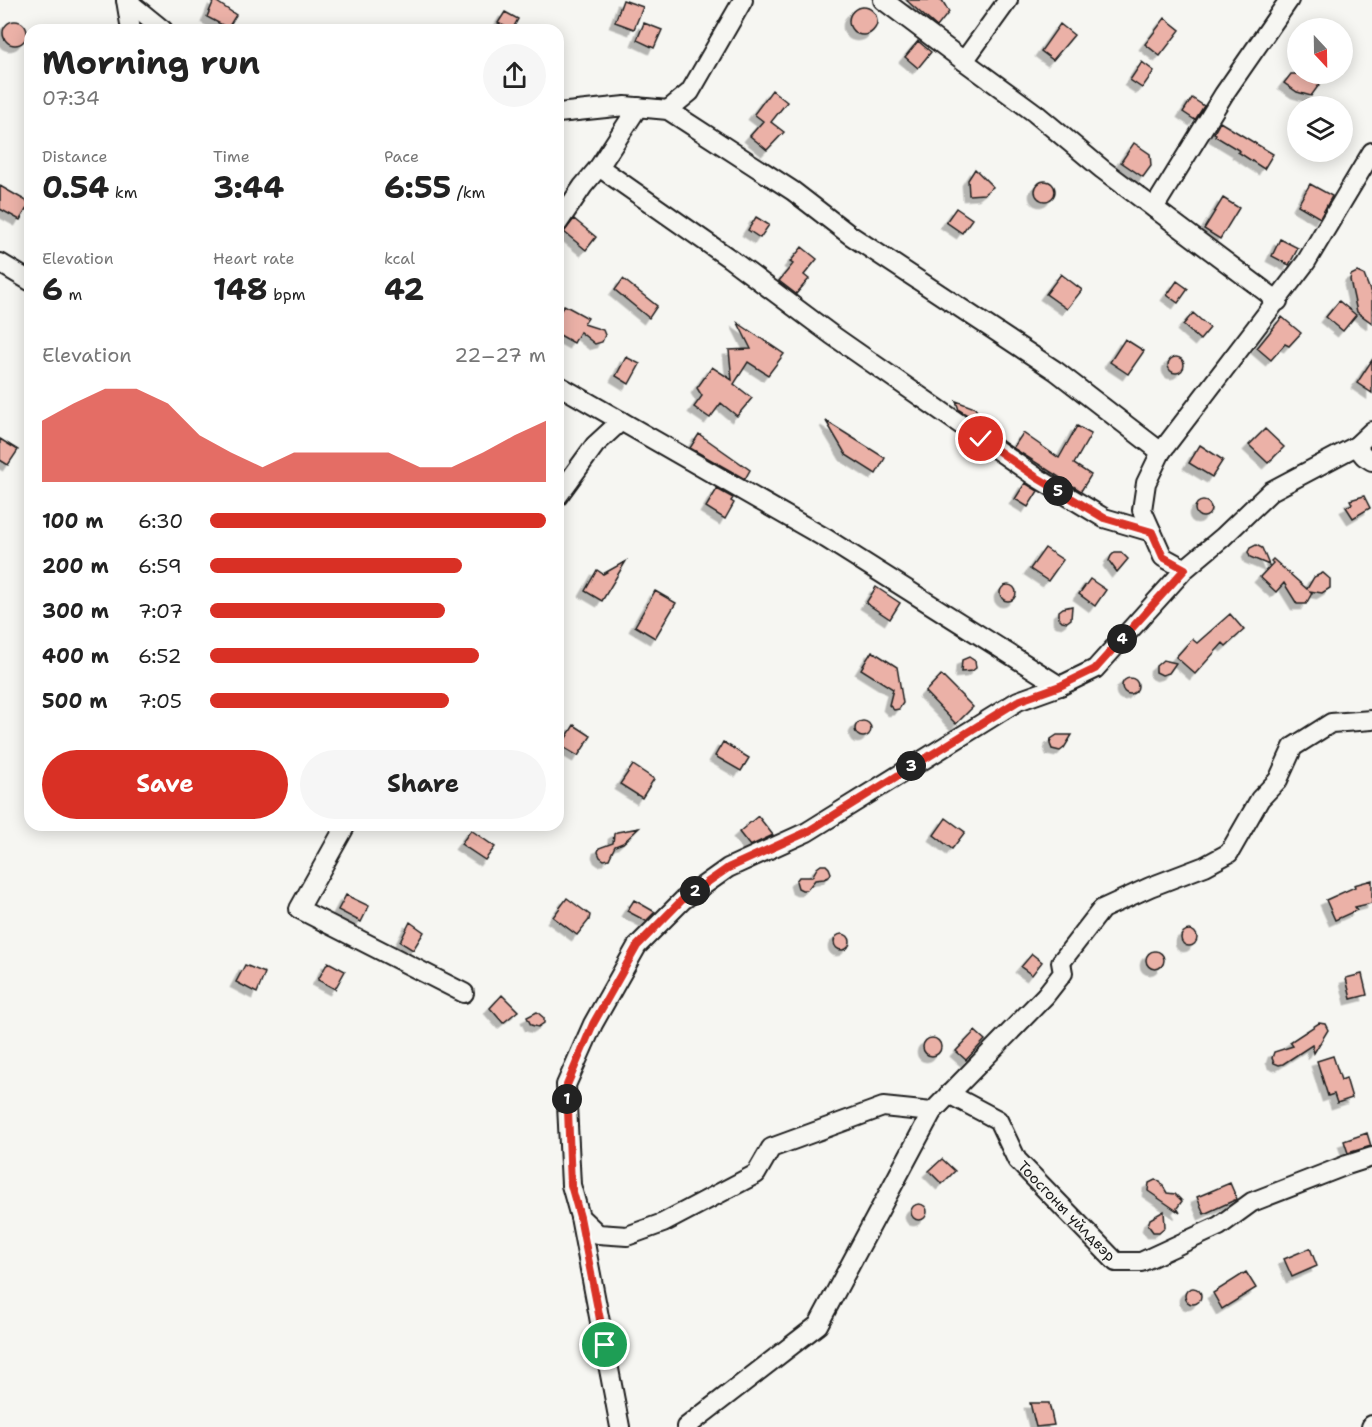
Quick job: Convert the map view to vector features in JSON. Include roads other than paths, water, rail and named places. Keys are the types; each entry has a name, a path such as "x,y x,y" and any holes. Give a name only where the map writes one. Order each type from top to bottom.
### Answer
{"street":[{"path":"126,0 130,24"},
{"path":"126,0 156,24"},
{"path":"668,110 690,92 743,0"},
{"path":"883,0 1035,113 1102,169 1278,301"},
{"path":"964,61 1008,0"},
{"path":"1154,208 1224,94 1289,0"},
{"path":"564,111 625,106 668,110 793,191 850,235 1056,370 1161,452"},
{"path":"564,214 599,167 638,107"},
{"path":"1185,569 1163,557 1142,510 1146,483 1161,452 1306,262 1372,152"},
{"path":"599,167 729,258 832,335 1036,477 1104,518 1152,532"},
{"path":"0,263 24,277"},
{"path":"564,388 827,539 1060,686"},
{"path":"564,488 595,445 621,421"},
{"path":"620,1427 580,1217 571,1185 567,1085 593,1024 637,946 682,900 728,868 807,832 1018,701 1060,686 1095,669 1185,569 1272,491 1356,446 1372,431"},
{"path":"1356,446 1364,456 1372,461"},
{"path":"686,1427 818,1325 932,1112 1044,996 1063,973 1061,962 1102,909 1205,866 1229,853 1260,799 1278,780 1293,747 1331,723 1372,720"},
{"path":"343,831 299,909 464,993"},
{"name":"Тоосгоны үйлдвэр","path":"950,1094 998,1120 1017,1160 1116,1262 1141,1262 1219,1226 1252,1202 1372,1157"},
{"path":"580,1217 598,1234 627,1236 663,1223 756,1174 771,1148 883,1107 932,1112"}]}
